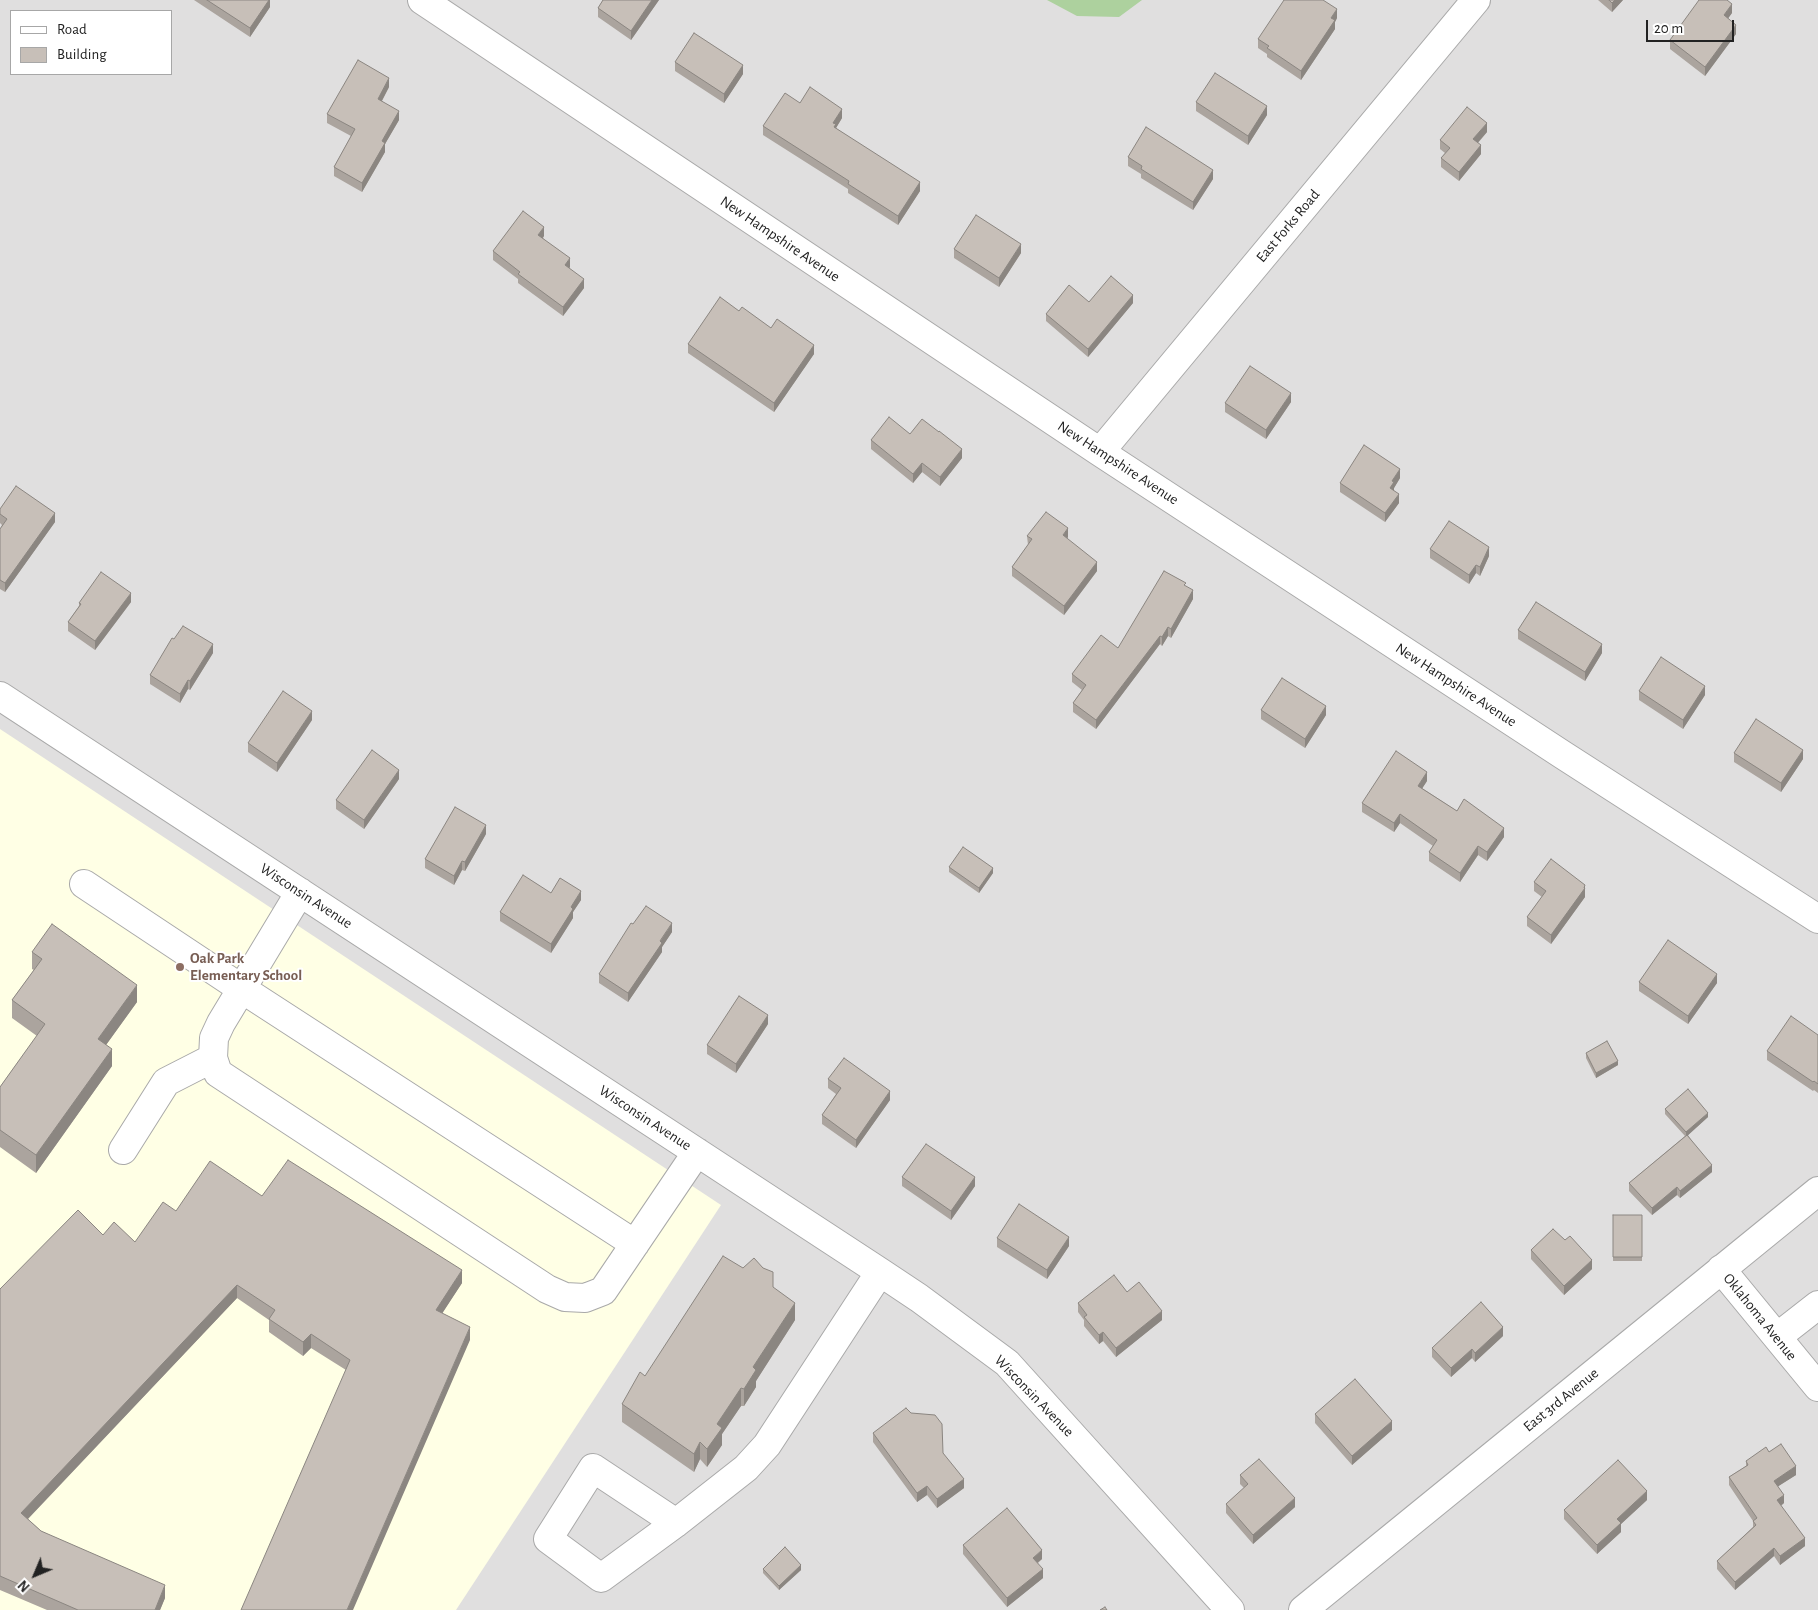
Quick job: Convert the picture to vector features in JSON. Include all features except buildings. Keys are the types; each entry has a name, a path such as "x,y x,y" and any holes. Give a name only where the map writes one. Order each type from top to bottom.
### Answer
{"street":[{"name":"New Hampshire Avenue","path":"422,0 1100,452 1818,919"},
{"name":"East Forks Road","path":"1100,452 1476,0"},
{"name":"Wisconsin Avenue","path":"0,696 880,1272 919,1298 1007,1363 1230,1610"},
{"path":"84,884 635,1244"},
{"path":"300,892 214,1038 213,1058 218,1073 547,1290 565,1297 585,1298 603,1291 697,1152"},
{"path":"123,1150 166,1082 213,1058"},
{"name":"East 3rd Avenue","path":"1303,1610 1818,1190"},
{"name":"Oklahoma Avenue","path":"1721,1269 1818,1387"},
{"path":"676,1523 746,1468 766,1445 880,1272"},
{"path":"1777,1337 1818,1305"}],"shaded area":[{"path":"0,0 1818,0 1818,1610 0,1610"},
{"name":"Oak Park Elementary School","path":"0,729 721,1205 456,1610 0,1610"}],"green space":[{"path":"1047,0 1142,0 1119,17 1077,16"}],"place":[{"name":"Oak Park Elementary School","path":"180,967"}]}
